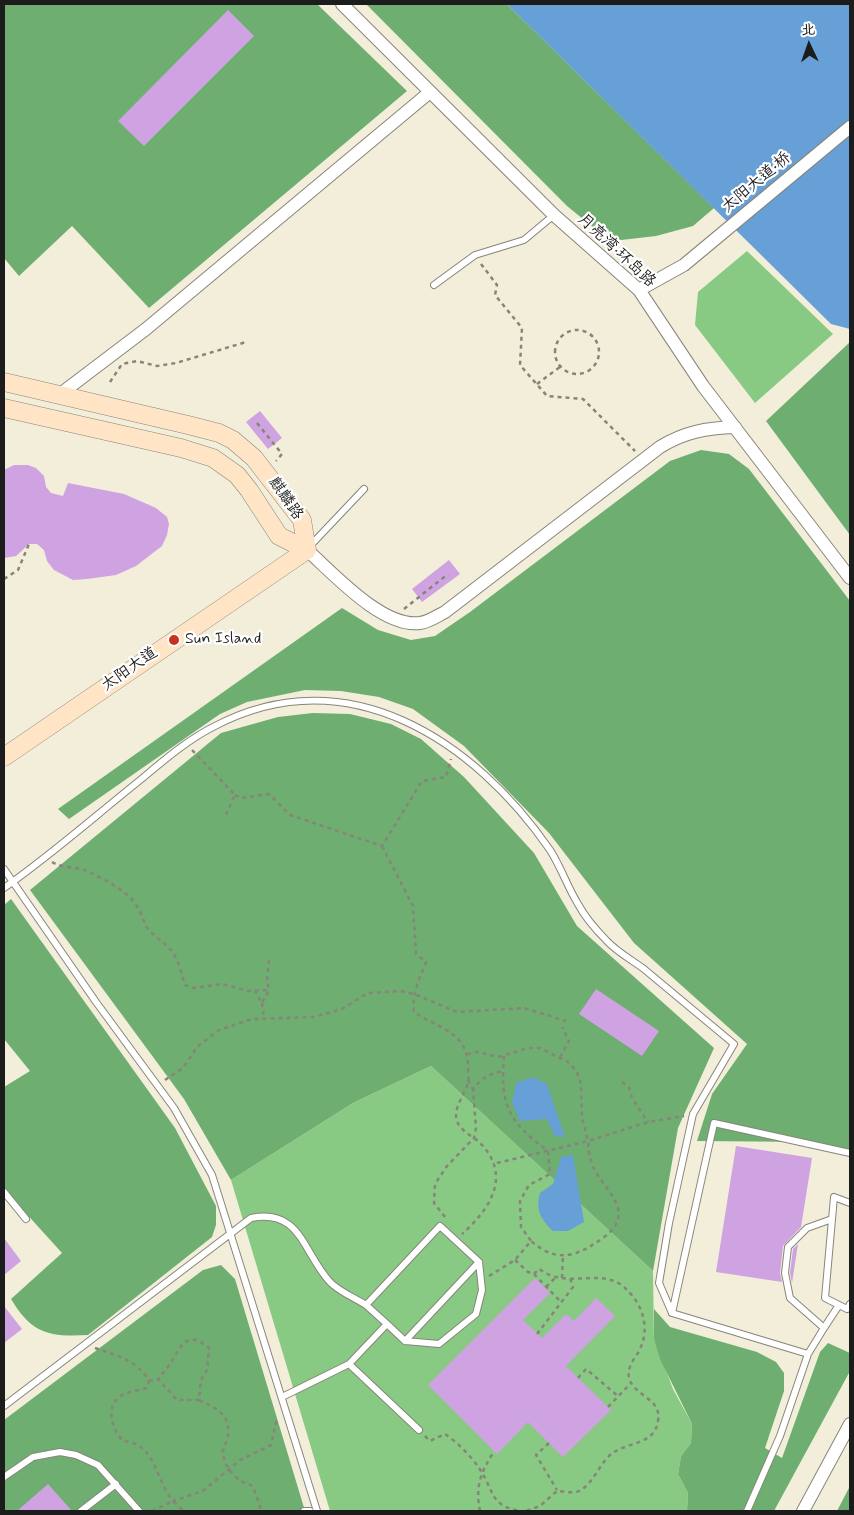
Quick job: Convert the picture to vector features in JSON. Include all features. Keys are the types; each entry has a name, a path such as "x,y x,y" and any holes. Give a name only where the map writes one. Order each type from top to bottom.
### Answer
{"main road":[{"name":"麒麟路","path":"4,382 219,433 244,448 266,472 302,520 307,550"},
{"name":"麒麟路","path":"4,408 181,448 212,458 225,465 243,482 279,536 307,550"},
{"name":"太阳大道","path":"4,757 307,550"}],"street":[{"name":"月亮湾·环岛路","path":"342,4 554,215 639,290 703,386 850,578"},
{"path":"59,395 146,329 430,92"},
{"name":"太阳大道·桥","path":"639,290 684,265 850,127"},
{"path":"307,550 357,594 393,618 420,623 445,612 665,444 684,434 707,429 735,427"},
{"path":"803,1511 850,1424"}],"lane":[{"path":"434,286 475,255 524,240 554,215"},
{"path":"307,550 364,489"},
{"path":"4,888 186,744 216,726 250,712 305,701 326,701 383,711 421,727 454,750 498,788 535,830 563,872 578,905 608,942 734,1044 694,1114 659,1283 672,1313 808,1354"},
{"path":"4,869 157,1084 199,1149 212,1175 232,1233 317,1511"},
{"path":"672,1313 714,1123 850,1153"},
{"path":"4,1192 26,1219"},
{"path":"850,1203 834,1198 825,1298 847,1309 850,1304"},
{"path":"4,1406 87,1345 251,1218 268,1214 290,1223 331,1283 366,1304 405,1341 439,1344 476,1314 482,1290 479,1262 440,1226 366,1304"},
{"path":"824,1328 790,1298 785,1273 788,1247 807,1228 832,1219"},
{"path":"405,1341 479,1262"},
{"path":"747,1511 780,1436 808,1354 839,1305"},
{"path":"282,1397 348,1364 387,1324"},
{"path":"348,1364 420,1430"},
{"path":"4,1477 33,1456 60,1452 87,1458 98,1465 140,1511"},
{"path":"81,1511 116,1484"},
{"path":"304,1511 310,1511"}],"path":[{"path":"475,255 497,285 495,295 522,328 520,365 547,396 583,399 643,459"},
{"path":"578,329 592,335 599,348 597,362 593,368 580,374 566,371 560,367 556,361 555,346 564,333 578,329"},
{"path":"110,382 122,364 137,361 157,366 176,363 246,342"},
{"path":"536,384 560,367"},
{"path":"257,424 282,454 266,472"},
{"path":"4,579 18,570 29,544"},
{"path":"393,618 448,574"},
{"path":"186,744 235,795 242,798 269,794 290,815 382,846 413,906 416,954 426,962 414,994 412,1003 414,1012 426,1020 453,1032 462,1042 467,1054 468,1079 456,1115 459,1126 489,1153 496,1178 495,1191 490,1204 481,1217 460,1236 455,1229"},
{"path":"382,846 422,781 446,777 454,750"},
{"path":"226,815 235,795"},
{"path":"45,856 61,866 75,867 111,883 132,900 138,906 148,929 173,953 186,985 193,988 222,984 231,988 255,991 270,990"},
{"path":"262,1003 270,990 267,979 269,960"},
{"path":"255,991 262,1003 264,1018"},
{"path":"157,1084 184,1068 197,1047 219,1030 252,1019 314,1016 328,1013 342,1009 368,993 400,991 414,994 457,1012 524,1008 566,1021"},
{"path":"560,1057 569,1041 562,1027"},
{"path":"467,1054 478,1052 498,1057 522,1050 540,1048 560,1057 577,1072 581,1084 582,1118 591,1162 596,1173 614,1195 619,1208 615,1227 587,1250 563,1255 550,1254 531,1241 521,1226 520,1201 529,1185 550,1174 548,1150 524,1133 506,1109 502,1071 504,1056"},
{"path":"473,1089 490,1074 502,1071"},
{"path":"450,1223 434,1202 435,1184 447,1166 474,1138 476,1128 473,1089 468,1079"},
{"path":"622,1082 629,1087 632,1098 648,1122"},
{"path":"492,1164 588,1141 648,1122 694,1114"},
{"path":"481,1281 515,1260 531,1241"},
{"path":"562,1278 563,1255"},
{"path":"515,1260 528,1272 534,1274 561,1302"},
{"path":"526,1511 540,1506 557,1490 578,1492 586,1486 612,1453 648,1438 655,1431 658,1421 653,1401 633,1389 628,1375 631,1364 643,1340 645,1326 636,1300 627,1289 605,1278 562,1278 539,1269 534,1274"},
{"path":"546,1287 556,1277"},
{"path":"537,1334 573,1287 570,1278"},
{"path":"149,1381 158,1379 184,1343 192,1339 202,1342 209,1348 209,1360 207,1370 201,1380 200,1400"},
{"path":"87,1345 133,1363 143,1371 149,1381"},
{"path":"578,1378 586,1369 619,1397"},
{"path":"158,1379 177,1400 200,1400 220,1411 229,1424 226,1444 222,1454 228,1469 240,1482 251,1485 261,1511"},
{"path":"149,1381 146,1388 122,1395 114,1404 111,1415 116,1434 123,1441 132,1442 140,1446 153,1459 158,1475 173,1501 184,1511"},
{"path":"608,1407 631,1383"},
{"path":"152,1511 202,1491 240,1460 271,1445 282,1397"},
{"path":"420,1430 430,1441 445,1434 452,1439 481,1472 491,1495 500,1505 520,1511"},
{"path":"549,1443 536,1455 557,1490"},
{"path":"480,1511 477,1495 481,1472 494,1451"},
{"path":"540,1506 543,1511"}],"green space":[{"path":"4,4 317,4 407,91 149,308 72,226 19,276 4,258"},
{"path":"366,4 507,4 714,208 693,226 656,236 621,240 599,232 567,206"},
{"path":"747,251 833,334 755,403 695,325 698,292"},
{"path":"850,342 850,535 766,421"},
{"path":"701,450 729,454 749,469 850,601 850,1155 811,1142 697,1141 712,1094 747,1044 634,943 549,833 464,746 413,709 379,697 341,691 305,690 247,702 220,714 69,819 58,809 342,608 378,630 411,640 435,636 470,612 670,461"},
{"path":"313,713 350,714 391,724 421,739 464,777 534,853 577,926 714,1048 678,1128 653,1271 431,1066 353,1103 231,1180 184,1099 30,890 221,733 278,717"},
{"path":"11,899 175,1128 216,1206 216,1225 212,1237 88,1335 62,1335 43,1331 26,1320 11,1299 62,1253 4,1189 4,1087 30,1071 4,1039 4,905"},
{"path":"431,1066 653,1271 654,1339 673,1389 692,1424 691,1443 681,1456 678,1474 688,1493 687,1511 330,1511 231,1180 353,1103"},
{"path":"221,1265 235,1279 305,1511 4,1511 4,1420 203,1270"},
{"path":"654,1309 670,1327 757,1352 776,1362 784,1373 784,1391 765,1448 782,1458 820,1352 828,1343 850,1353 850,1371 774,1511 687,1511 688,1493 678,1474 681,1456 691,1443 692,1424 660,1359 654,1339"},
{"path":"850,1486 850,1511 837,1511"}],"water":[{"path":"507,4 850,4 850,329 831,324"},
{"path":"533,1077 547,1084 565,1137 555,1136 547,1119 520,1121 512,1103 516,1083"},
{"path":"573,1155 584,1222 568,1231 553,1231 540,1214 538,1204 540,1193 553,1184 561,1157"}],"building":[{"path":"228,10 254,36 144,146 118,121"},
{"path":"260,411 282,438 268,449 246,422"},
{"path":"14,465 28,465 36,468 44,476 46,487 51,493 63,496 68,483 124,494 156,508 167,517 169,524 162,546 136,566 116,575 87,579 73,580 54,570 47,561 44,550 37,544 29,544 16,556 4,558 4,470"},
{"path":"449,560 460,574 422,602 412,589"},
{"path":"596,989 659,1031 642,1056 579,1014"},
{"path":"736,1146 812,1158 801,1227 783,1246 780,1273 782,1282 716,1272"},
{"path":"4,1238 21,1261 4,1275"},
{"path":"798,1244 792,1283 790,1273 793,1249"},
{"path":"535,1278 550,1293 523,1320 542,1338 566,1314 574,1321 596,1298 615,1316 566,1366 611,1410 563,1457 528,1422 497,1454 428,1385"},
{"path":"4,1306 22,1329 4,1343"},
{"path":"48,1484 72,1511 17,1511"}],"place":[{"name":"Sun Island","path":"174,640"}]}
